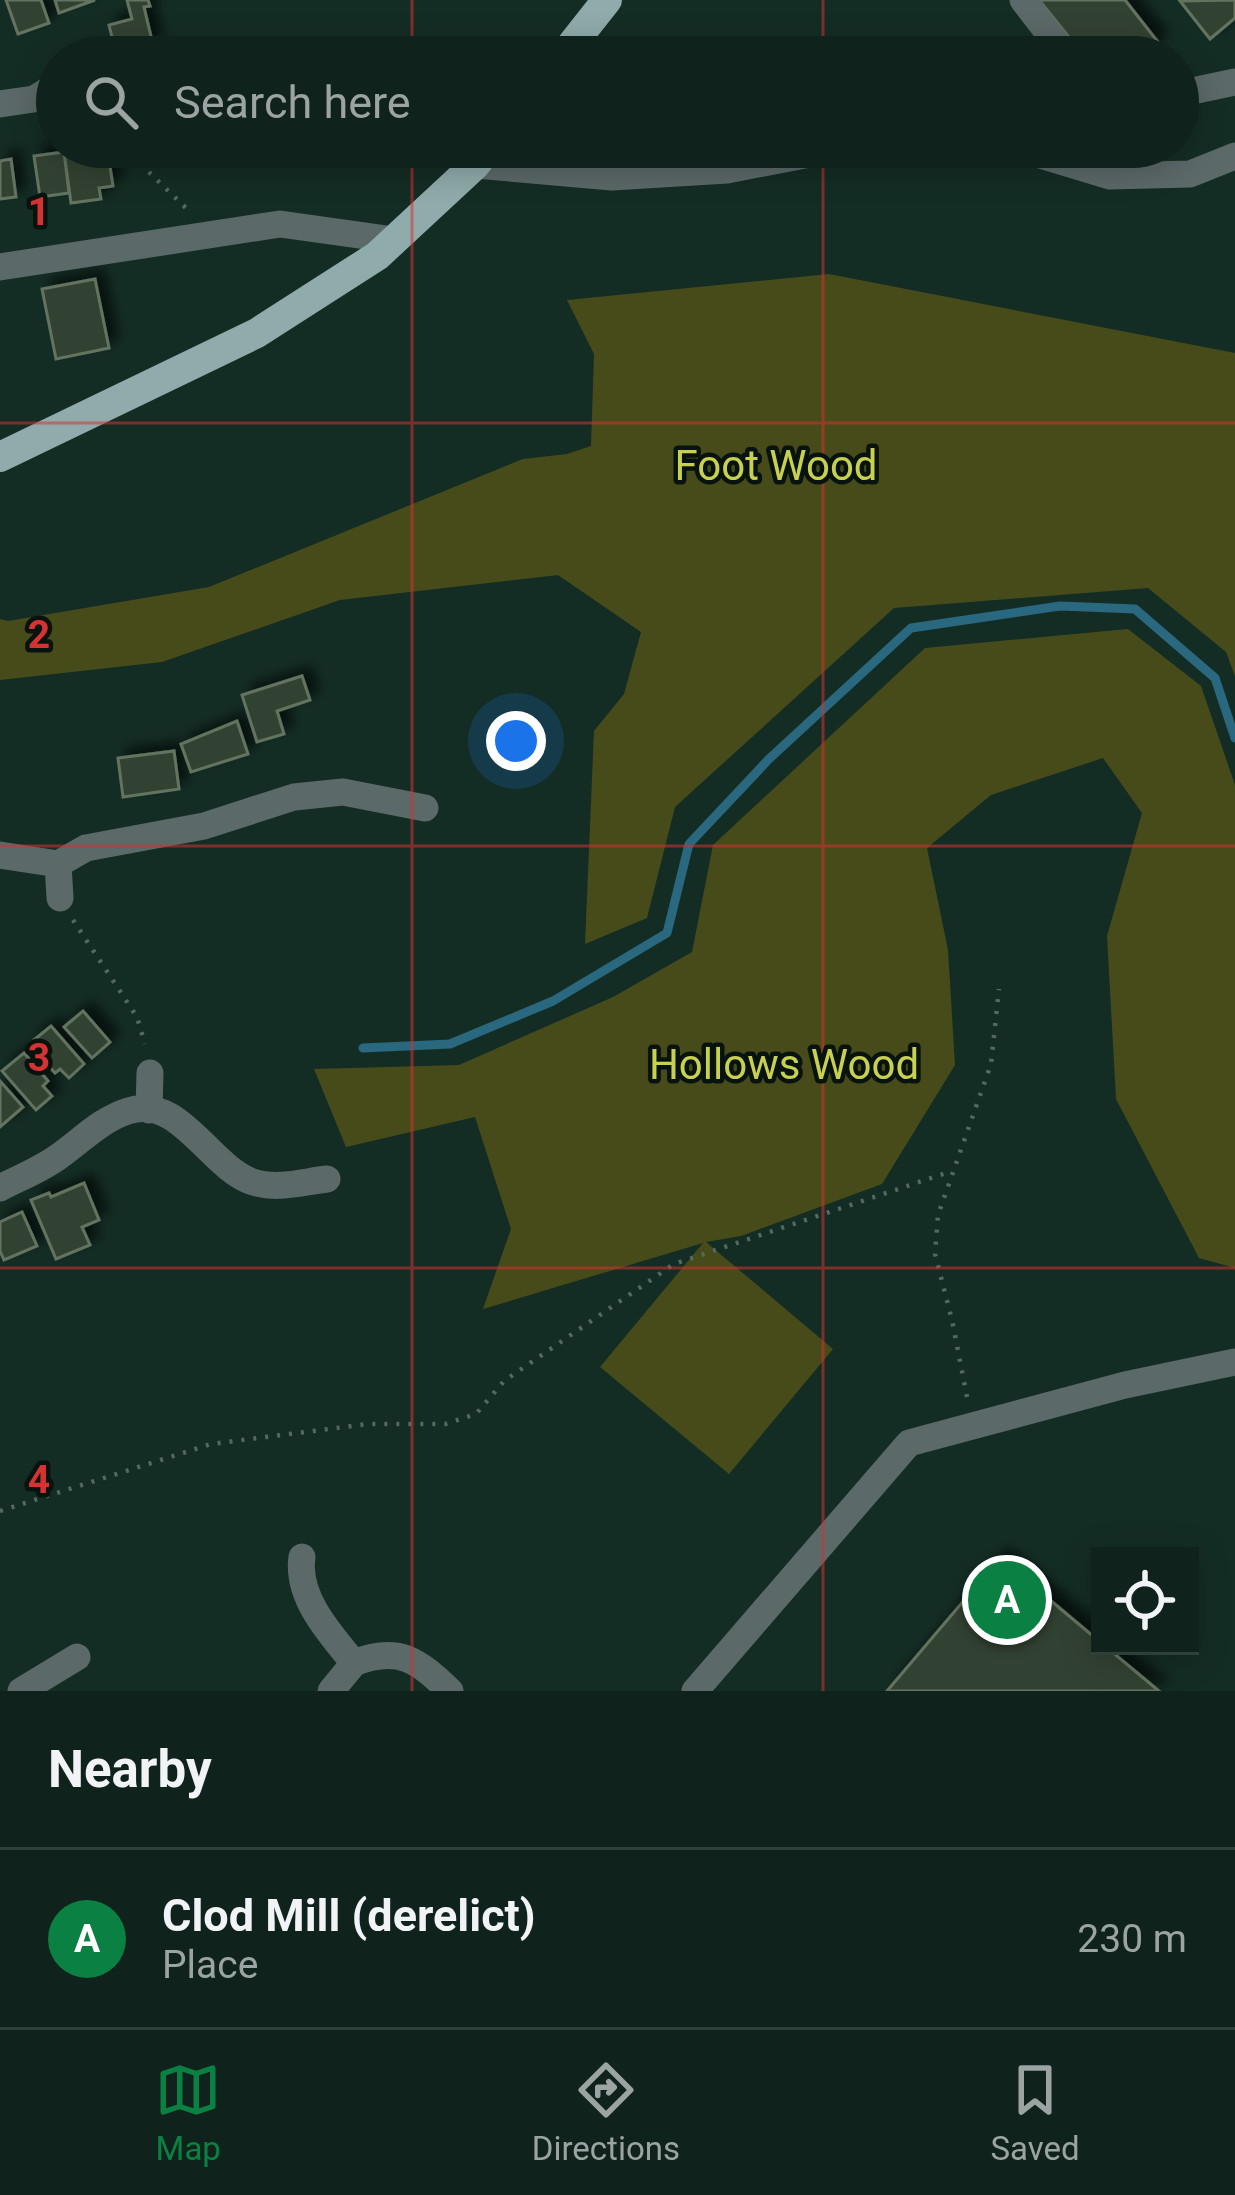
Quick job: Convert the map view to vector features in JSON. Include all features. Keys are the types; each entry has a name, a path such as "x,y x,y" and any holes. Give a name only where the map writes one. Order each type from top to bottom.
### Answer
{"main road":[{"path":"579,36 605,3"},
{"path":"0,457 257,333 377,256 469,168"}],"street":[{"path":"1023,0 1051,36"},
{"path":"1199,90 1235,82"},
{"path":"0,104 36,98"},
{"path":"1084,168 1110,176 1190,174 1235,157"},
{"path":"556,168 612,177 737,168"},
{"path":"0,267 280,224 394,240"},
{"path":"0,855 58,864 86,848 204,826 294,797 343,792 424,808"},
{"path":"58,864 60,898"},
{"path":"149,1109 150,1073"},
{"path":"0,1188 52,1162 103,1122 133,1109 149,1109 189,1128 225,1167 250,1181 275,1186 327,1178"},
{"path":"694,1691 909,1443 1125,1385 1235,1362"},
{"path":"302,1557 300,1569 321,1623 354,1663"},
{"path":"21,1691 77,1657"},
{"path":"331,1691 354,1663 382,1657 412,1659 450,1691"}],"path":[{"path":"145,168 212,233"},
{"path":"60,898 137,1018 150,1073"},
{"path":"972,1426 935,1254 938,1216 992,1064 999,989"},
{"path":"0,1511 211,1444 368,1424 446,1424 476,1414 505,1381 674,1264 952,1171"}],"green space":[{"name":"Foot Wood","path":"829,274 1235,353 1235,676 1226,652 1148,588 894,608 675,807 647,918 585,944 594,731 624,694 641,632 558,575 340,600 162,662 0,680 0,619 209,587 523,459 591,446 594,354 567,300"},
{"name":"Hollows Wood","path":"1128,629 1201,686 1235,785 1235,1268 1199,1258 1116,1099 1107,936 1142,813 1103,758 991,795 927,848 948,950 955,1065 882,1184 741,1236 706,1242 833,1349 729,1474 600,1367 703,1243 483,1309 511,1229 475,1117 346,1147 314,1069 459,1065 613,997 692,952 713,845 925,648"}],"building":[{"path":"6,0 41,0 49,23 18,34"},
{"path":"55,0 95,0 59,13"},
{"path":"127,0 148,0 150,6 144,7 151,36 112,36 109,25 132,19"},
{"path":"1039,0 1125,0 1153,36 1068,36"},
{"path":"1235,0 1235,18 1210,39 1180,1"},
{"path":"34,156 36,168 66,168 69,193 40,197"},
{"path":"11,159 16,197 0,199 0,161"},
{"path":"66,168 110,168 113,186 99,188 101,199 71,203"},
{"path":"95,279 109,348 56,359 42,289"},
{"path":"302,676 310,700 277,711 284,734 257,742 242,695"},
{"path":"237,721 248,754 191,772 181,744"},
{"path":"174,751 179,789 123,797 118,758"},
{"path":"83,1011 110,1042 92,1058 64,1027"},
{"path":"51,1026 84,1064 69,1078 60,1069 55,1073 29,1044"},
{"path":"24,1053 48,1081 43,1086 52,1096 36,1110 2,1071"},
{"path":"0,1081 23,1107 0,1127"},
{"path":"84,1183 99,1220 82,1227 90,1245 56,1259 31,1200"},
{"path":"22,1212 37,1246 4,1260 0,1222"},
{"path":"1000,1558 1091,1634 1091,1655 1116,1655 1159,1691 887,1691"}],"waterway":[{"path":"363,1048 450,1044 553,1001 667,933 689,844 769,759 911,628 1060,606 1135,609 1215,678 1235,738"}],"place":[{"name":"Clod Mill (derelict)","path":"1007,1600"}]}
